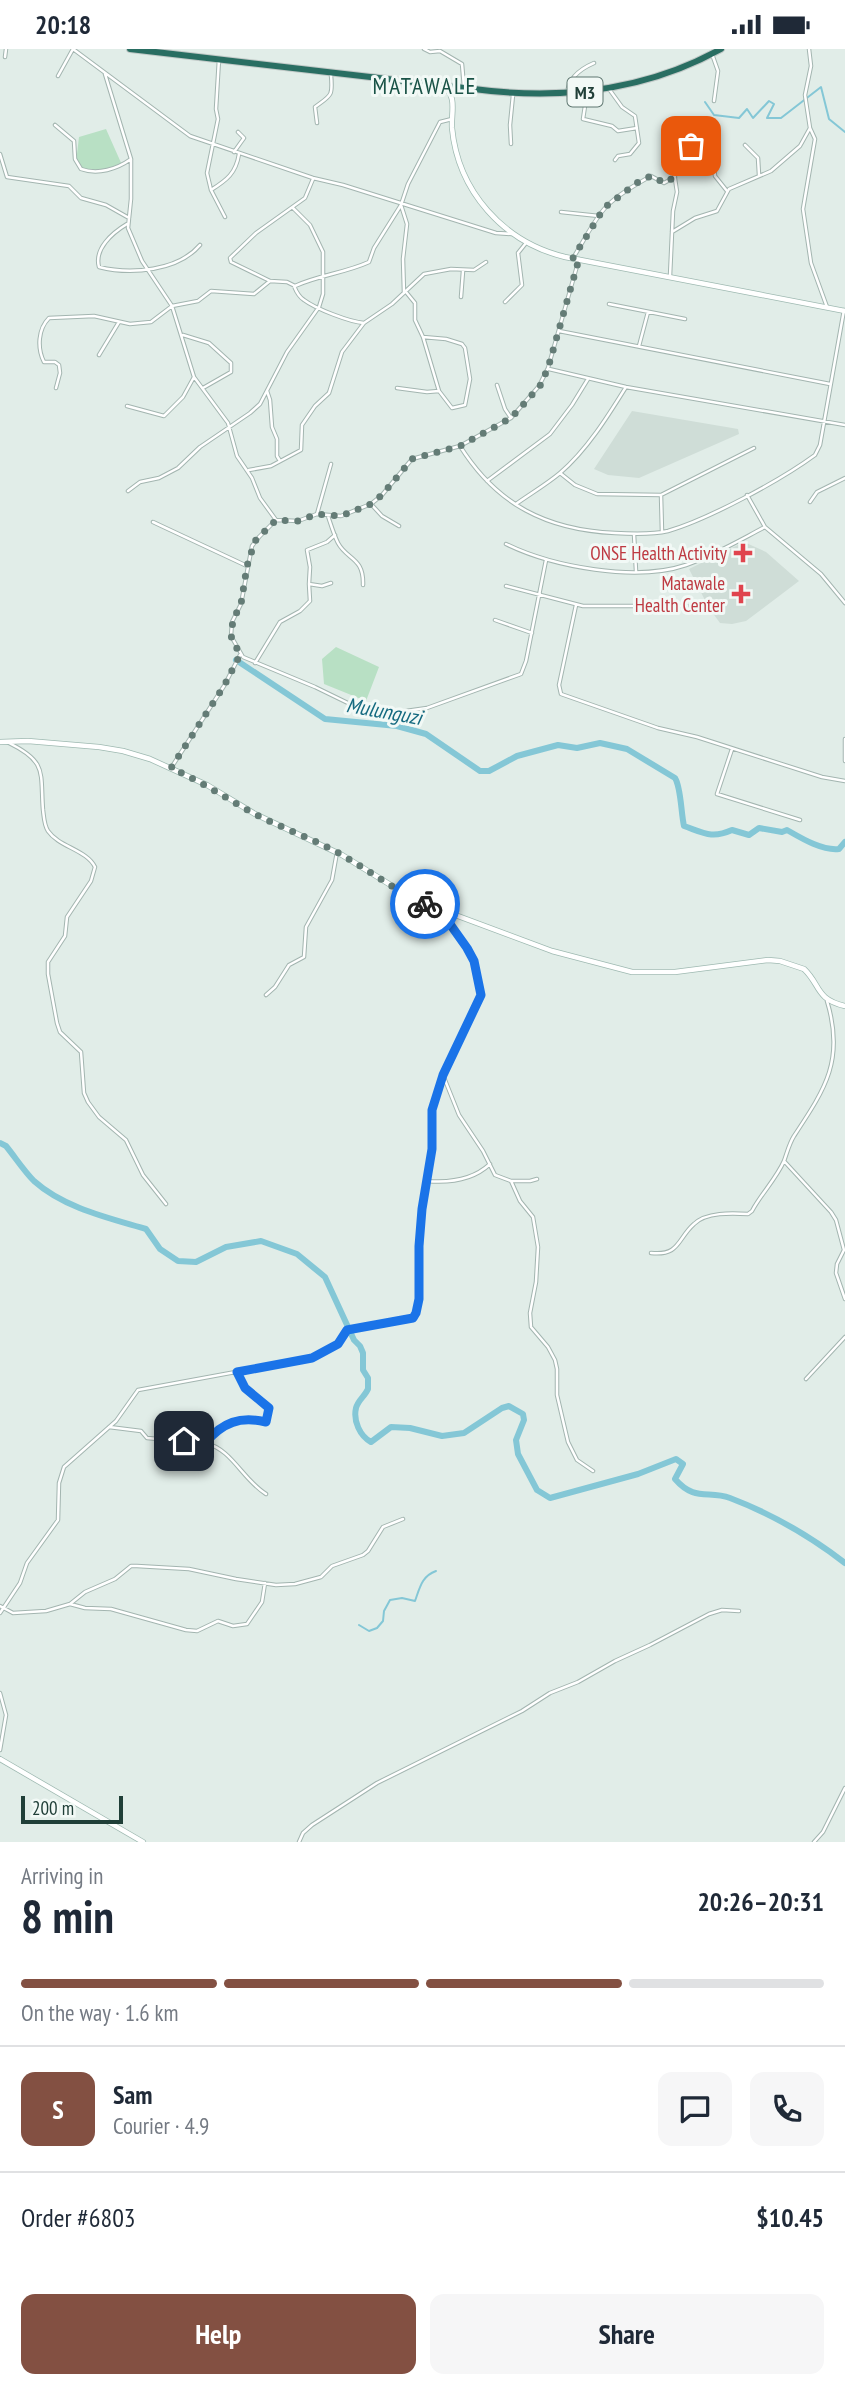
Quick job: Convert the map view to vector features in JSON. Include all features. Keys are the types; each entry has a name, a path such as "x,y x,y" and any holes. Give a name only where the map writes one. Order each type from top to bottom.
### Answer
{"highway":[{"name":"M3","path":"132,49 513,93 567,94 609,89 667,74 721,49"}],"street":[{"path":"5,57 6,49"},
{"path":"58,76 73,49 183,132 214,146 401,205 496,233 512,234"},
{"path":"424,49 430,52 440,51 462,64 464,87 453,96"},
{"path":"809,49 811,66 805,95 810,128 815,139 803,209 811,263 827,307"},
{"path":"712,54 718,71 714,101"},
{"path":"219,59 216,109 218,118 207,173 211,190 225,217"},
{"path":"594,63 582,68 575,75 568,84 567,94 585,106 585,120 612,126 618,131 637,128"},
{"path":"317,123 315,107 330,97 332,92 331,71"},
{"path":"105,74 131,159 129,218 127,224 110,237 97,264 103,269 148,270 176,262 194,253 200,246"},
{"path":"442,85 453,96 452,119 457,154 470,187 488,212 526,243 551,254 844,311 820,445 815,455 747,495 662,532 634,534 579,531 546,520 516,504 486,481 460,446"},
{"path":"609,89 622,107 635,115 639,145 630,154 618,156 615,160"},
{"path":"511,144 513,93"},
{"path":"294,286 369,262 374,248 401,205 408,184 440,122 452,119"},
{"path":"55,125 74,141 75,159 81,169 98,172 131,159"},
{"path":"672,232 695,218 718,211 727,191 771,171 787,159 800,146 810,128"},
{"path":"234,152 244,138 239,132"},
{"path":"745,145 758,157 759,176"},
{"path":"670,276 673,211 677,192 674,172 691,146"},
{"path":"0,154 7,177 69,186 81,198 106,205 129,218"},
{"path":"211,190 230,177 235,170 239,154"},
{"path":"713,157 715,176 727,191"},
{"path":"547,560 526,661 519,676 427,708 387,714 354,706 240,655 231,636 255,541 276,520 298,521 317,514 341,516 371,504 412,459 460,446 511,418 540,386 548,368 576,259 599,216 613,200 642,179 652,176 664,183 675,177"},
{"path":"313,178 306,196 256,233 229,258 231,262 270,281 287,282 294,286 301,298 319,307 344,318 365,323"},
{"path":"401,205 407,224 403,258 405,292 415,302 415,320 423,337 439,391 452,408 465,405 470,379 465,348 456,341 423,337"},
{"path":"128,491 140,482 159,478 178,468 193,452 260,404 287,352 319,307 323,294 323,252 310,225 293,208"},
{"path":"561,212 599,216"},
{"path":"127,224 148,270 172,306 194,377 230,427 234,450 248,471 260,498 276,520"},
{"path":"505,302 522,285 518,253 526,243"},
{"path":"248,471 267,467 301,450 302,425 329,393 342,352 365,323 427,273 451,269 478,269 486,262"},
{"path":"461,297 463,271"},
{"path":"56,388 59,365 55,362 44,362 40,353 40,337 45,322 54,317 85,316 140,324 151,322 172,306 198,301 211,291 254,293 270,281"},
{"path":"609,304 685,319"},
{"path":"639,347 648,311"},
{"path":"99,355 119,322"},
{"path":"559,331 830,384"},
{"path":"183,335 209,343 231,363 231,372 203,387"},
{"path":"548,368 626,387 845,425"},
{"path":"127,406 164,416 183,397 194,377"},
{"path":"486,481 550,434 588,379"},
{"path":"497,385 511,418"},
{"path":"516,504 560,473 604,420 626,387"},
{"path":"397,388 439,391"},
{"path":"267,391 280,461"},
{"path":"560,473 576,485 597,494 661,495 754,448"},
{"path":"317,514 331,464"},
{"path":"810,502 817,492 845,478"},
{"path":"661,495 662,532"},
{"path":"747,495 765,527 821,574 845,603"},
{"path":"371,504 382,516 399,526"},
{"path":"328,516 341,548 351,555 360,568 363,585"},
{"path":"153,521 247,566"},
{"path":"506,544 547,560 580,568 636,571 687,565 765,527"},
{"path":"634,534 636,571"},
{"path":"255,663 280,622 300,611 310,601 307,550 327,542 335,535"},
{"path":"309,583 325,586 331,583"},
{"path":"506,586 576,605 687,605"},
{"path":"576,605 561,673 561,694 658,728 845,781"},
{"path":"495,620 532,633"},
{"path":"171,768 224,686 240,655"},
{"path":"845,739 845,761"},
{"path":"3,741 123,751 171,768 207,785 280,827 337,852 410,897 541,947 628,972 675,972 721,964 775,960 804,969 825,998 845,1006"},
{"path":"3,741 26,753 41,770 44,822 48,831 95,865 96,871 91,881 66,917 65,936 48,960 57,1023 61,1032 81,1052 84,1093 90,1108 125,1140 143,1175 166,1204"},
{"path":"732,750 717,794 800,820"},
{"path":"266,995 275,988 287,966 304,957 306,927 332,880 337,852"},
{"path":"402,1519 383,1527 366,1553 332,1566 321,1577 289,1585 231,1579 189,1569 131,1566 115,1579 85,1592 70,1604 41,1613 1,1610 20,1583 27,1563 58,1520 59,1483 64,1467 121,1415 139,1389 312,1358 338,1344 347,1330 372,1327 415,1316 419,1299 422,1209 433,1132 431,1112 443,1075 462,1030 480,1001 481,991 471,955 440,910"},
{"path":"651,1253 661,1254 674,1249 692,1225 700,1220 711,1216 748,1214 752,1211 784,1161 793,1137 818,1101 833,1070 834,1033 825,998"},
{"path":"443,1075 459,1115 496,1176 511,1181 537,1179"},
{"path":"784,1161 836,1220 844,1247 836,1273 845,1299"},
{"path":"427,1181 460,1181 482,1171 490,1164"},
{"path":"511,1181 520,1201 533,1217 538,1247 537,1282 530,1313 531,1327 555,1360 557,1395 568,1441 577,1460 593,1471"},
{"path":"806,1379 845,1337"},
{"path":"205,1443 220,1429 241,1419 266,1422 269,1408 245,1388 237,1372"},
{"path":"109,1427 141,1431 147,1438 168,1443 205,1443 224,1451 241,1473 266,1494"},
{"path":"70,1604 108,1609 194,1631 214,1622 223,1621 233,1626 247,1624 262,1602 265,1583"},
{"path":"299,1842 303,1833 312,1825 401,1770 472,1737 550,1693 578,1682 709,1614 722,1610 739,1611"},
{"path":"0,1693 6,1715 0,1750"},
{"path":"0,1759 143,1842"},
{"path":"814,1842 823,1832 845,1788"}],"shaded area":[{"path":"632,411 738,429 739,434 639,478 608,475 594,469"},
{"name":"Matawale Health Center","path":"744,542 766,552 799,581 746,621 720,623 689,569"}],"green space":[{"path":"106,129 122,165 96,171 82,169 76,162 79,137"},
{"path":"336,647 379,667 366,701 324,684 322,659"}],"waterway":[{"path":"705,102 714,115 739,118 747,109 753,118 769,101 774,104 767,118 781,118 821,87 829,119 845,132"},
{"name":"Mulunguzi","path":"236,660 325,719 397,726 426,734 480,771 489,771 517,756 558,745 577,748 600,743 627,749 675,778 684,826 713,835 732,830 749,835 759,828 782,832 787,830 812,843 832,849 839,849 845,842"},
{"path":"0,1143 6,1146 30,1177 46,1190 87,1211 146,1229 160,1249 178,1261 196,1262 226,1247 261,1241 297,1254 325,1277 354,1340 363,1353 363,1370 368,1378 368,1389 355,1413 361,1432 371,1442 391,1427 410,1428 442,1436 464,1433 509,1406 523,1414 524,1420 516,1440 518,1454 537,1490 550,1498 638,1474 676,1459 683,1464 675,1479 689,1491 730,1498 761,1511 804,1535 845,1563"},
{"path":"359,1625 369,1631 377,1628 383,1621 384,1611 390,1600 402,1598 415,1601 425,1579 436,1571"}],"way so far":[{"path":"425,904 342,855 280,827 207,785 171,768 224,686 240,655 231,636 232,624 241,604 247,566 255,541 276,520 298,521 317,514 341,516 371,504 412,459 460,446 499,427 511,418 540,386 548,368 579,259 573,258 604,208 642,179 652,176 664,183 675,177 674,172 691,146"}],"place":[{"name":"ONSE Health Activity","path":"743,553"},
{"name":"Matawale Health Center","path":"741,594"}],"district":[{"name":"MATAWALE","path":"425,85"}],"route":[{"path":"184,1441 192,1444 205,1443 220,1429 241,1419 266,1422 269,1408 245,1388 237,1372 312,1358 338,1344 347,1330 372,1327 415,1316 419,1299 422,1209 432,1149 432,1110 439,1085 462,1030 481,995 474,961 467,948 440,910 425,904"}]}
